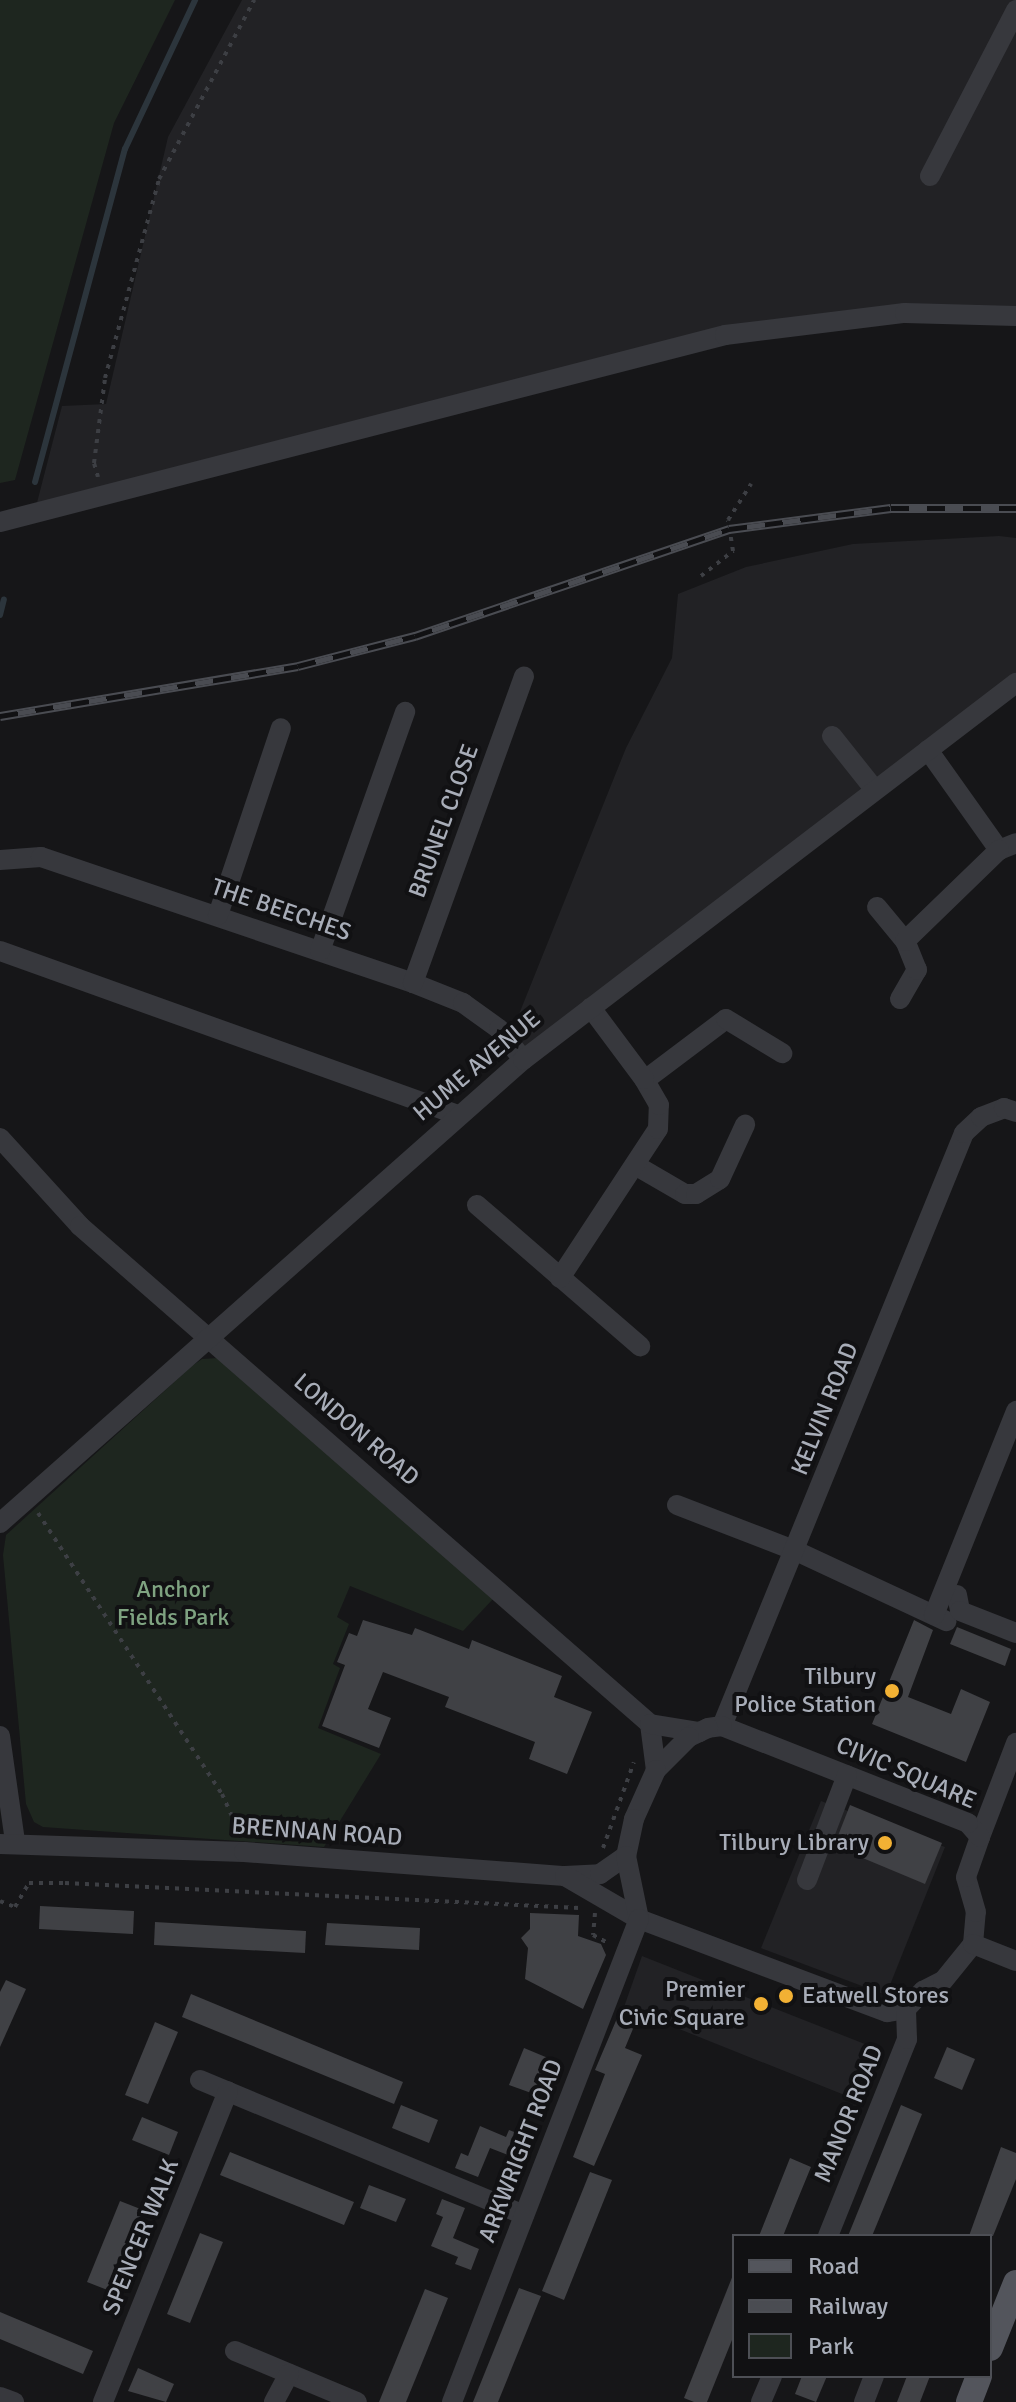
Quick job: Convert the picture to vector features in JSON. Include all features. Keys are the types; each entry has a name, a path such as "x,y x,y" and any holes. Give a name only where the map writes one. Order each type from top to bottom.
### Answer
{"main road":[{"path":"992,2338 996,2318 1016,2283"},
{"path":"969,2402 978,2378"}],"street":[{"path":"930,176 1016,10"},
{"path":"0,522 725,335 905,313 1016,316"},
{"name":"BRUNEL CLOSE","path":"413,983 524,677"},
{"name":"HUME AVENUE","path":"0,1523 213,1338 457,1115 523,1060 1016,683"},
{"path":"320,951 405,712"},
{"path":"218,915 281,728"},
{"path":"832,736 875,790"},
{"path":"905,941 1008,847 928,750"},
{"name":"THE BEECHES","path":"0,860 41,857 413,983 463,1003 487,1020 523,1060"},
{"path":"877,907 905,941 917,970 900,999"},
{"path":"0,951 457,1115"},
{"path":"560,1278 658,1129 659,1105 645,1080 591,1008"},
{"path":"645,1080 726,1019 737,1021 782,1053"},
{"name":"KELVIN ROAD","path":"722,1726 964,1133 981,1117 1004,1108 1016,1112"},
{"path":"635,1165 685,1194 703,1192 720,1179 745,1125"},
{"name":"LONDON ROAD","path":"0,1138 80,1226 213,1338 650,1724"},
{"path":"477,1205 640,1346"},
{"path":"677,1505 796,1551 940,1618 1016,1411"},
{"path":"957,1595 960,1611 1016,1633"},
{"path":"656,1770 650,1724 699,1732 722,1726"},
{"name":"CIVIC SQUARE","path":"722,1726 968,1823 980,1837 966,1877 976,1912 973,1944"},
{"path":"639,1919 626,1856 634,1819 656,1770 699,1732"},
{"path":"0,1736 8,1843"},
{"path":"980,1837 1016,1743"},
{"path":"807,1880 847,1775"},
{"name":"BRENNAN ROAD","path":"8,1843 244,1852 565,1876 600,1874 626,1856"},
{"path":"565,1876 639,1919 887,2012 906,2009 959,1966 973,1944 1016,1961"},
{"name":"ARKWRIGHT ROAD","path":"452,2402 639,1919"},
{"name":"MANOR ROAD","path":"829,2234 907,2039 906,2009"},
{"path":"200,2080 524,2215"},
{"name":"SPENCER WALK","path":"103,2402 228,2091"},
{"path":"235,2351 357,2402"},
{"path":"274,2402 289,2374"},
{"path":"761,2402 771,2378"},
{"path":"864,2402 873,2378"},
{"path":"0,2397 14,2402"}],"path":[{"path":"100,484 94,463 105,378 159,179 254,0"},
{"path":"701,576 733,551 728,520 751,484"},
{"path":"28,1498 222,1794 243,1840 244,1852"},
{"path":"0,1901 15,1907 29,1883 53,1883 585,1909"},
{"path":"596,1906 593,1935 617,1948"}],"shaded area":[{"path":"242,0 1016,0 1016,321 908,319 724,342 32,522 62,406 106,404 168,137"},
{"path":"999,536 1016,538 1016,681 523,1059 509,1039 626,748 672,658 678,594 746,567 853,544"},
{"path":"821,1801 945,1847 886,1995 761,1948"},
{"path":"642,1956 880,2050 862,2102 624,2007"}],"green space":[{"path":"0,0 175,0 114,123 15,480 0,483"},
{"name":"Anchor Fields Park","path":"219,1358 493,1599 463,1631 350,1586 337,1617 349,1624 333,1664 340,1668 318,1728 381,1754 324,1847 43,1827 34,1822 26,1804 3,1555 6,1535 192,1366 202,1359"}],"building":[{"path":"363,1620 412,1635 415,1628 469,1649 472,1640 562,1676 554,1697 592,1712 567,1774 529,1759 535,1742 445,1707 449,1697 383,1672 368,1709 391,1718 379,1748 322,1726 345,1665 337,1662 349,1633 357,1636"},
{"name":"Tilbury Police Station","path":"914,1620 933,1630 908,1697 951,1714 961,1689 990,1702 966,1762 872,1724"},
{"path":"957,1627 1011,1649 1005,1666 950,1644"},
{"name":"Tilbury Library","path":"850,1805 942,1843 925,1884 834,1846"},
{"path":"40,1906 134,1911 133,1934 39,1929"},
{"path":"530,1913 579,1915 578,1936 601,1944 606,1955 583,2009 525,1979 528,1948 521,1938 530,1929"},
{"path":"155,1922 306,1931 305,1953 154,1945"},
{"path":"327,1923 420,1928 419,1950 325,1945"},
{"path":"6,1980 26,1989 0,2047 0,1992"},
{"path":"191,1994 403,2082 394,2104 182,2017"},
{"path":"618,2016 635,2024 625,2048 642,2055 594,2166 573,2157 605,2074 595,2070"},
{"path":"155,2022 178,2032 148,2104 125,2095"},
{"path":"947,2047 975,2059 962,2090 934,2078"},
{"path":"524,2048 548,2058 534,2094 509,2085"},
{"path":"401,2105 438,2120 429,2143 392,2128"},
{"path":"901,2105 922,2114 873,2234 849,2234"},
{"path":"142,2117 178,2132 169,2155 132,2140"},
{"path":"480,2126 506,2137 509,2130 525,2136 516,2158 490,2148 478,2177 455,2168 461,2153 468,2156"},
{"path":"1001,2147 1016,2153 1016,2179 993,2236 970,2234"},
{"path":"230,2152 354,2202 344,2225 220,2175"},
{"path":"790,2158 811,2167 784,2234 760,2234"},
{"path":"590,2172 612,2180 564,2300 542,2291"},
{"path":"369,2185 406,2199 396,2222 360,2208"},
{"path":"442,2199 465,2208 453,2238 479,2249 471,2270 455,2264 458,2257 431,2246 443,2217 436,2214"},
{"path":"120,2201 143,2210 110,2291 87,2282"},
{"path":"200,2233 223,2242 190,2323 167,2314"},
{"path":"732,2278 732,2340 707,2402 684,2398"},
{"path":"519,2288 541,2296 498,2402 473,2402"},
{"path":"425,2289 448,2298 424,2358 406,2402 379,2402"},
{"path":"0,2312 93,2351 83,2374 0,2339"},
{"path":"138,2368 174,2384 166,2402 128,2391"},
{"path":"801,2378 826,2378 816,2402 795,2394"},
{"path":"906,2378 929,2378 920,2402 897,2402"}],"waterway":[{"path":"35,482 125,149 195,0"},
{"path":"0,615 4,599"}],"railway":[{"path":"0,716 298,666 415,636 729,529 891,508 1016,508"}],"place":[{"name":"Tilbury Police Station","path":"892,1691"},
{"name":"Tilbury Library","path":"885,1843"},
{"name":"Eatwell Stores","path":"786,1996"},
{"name":"Premier Civic Square","path":"761,2004"}]}
